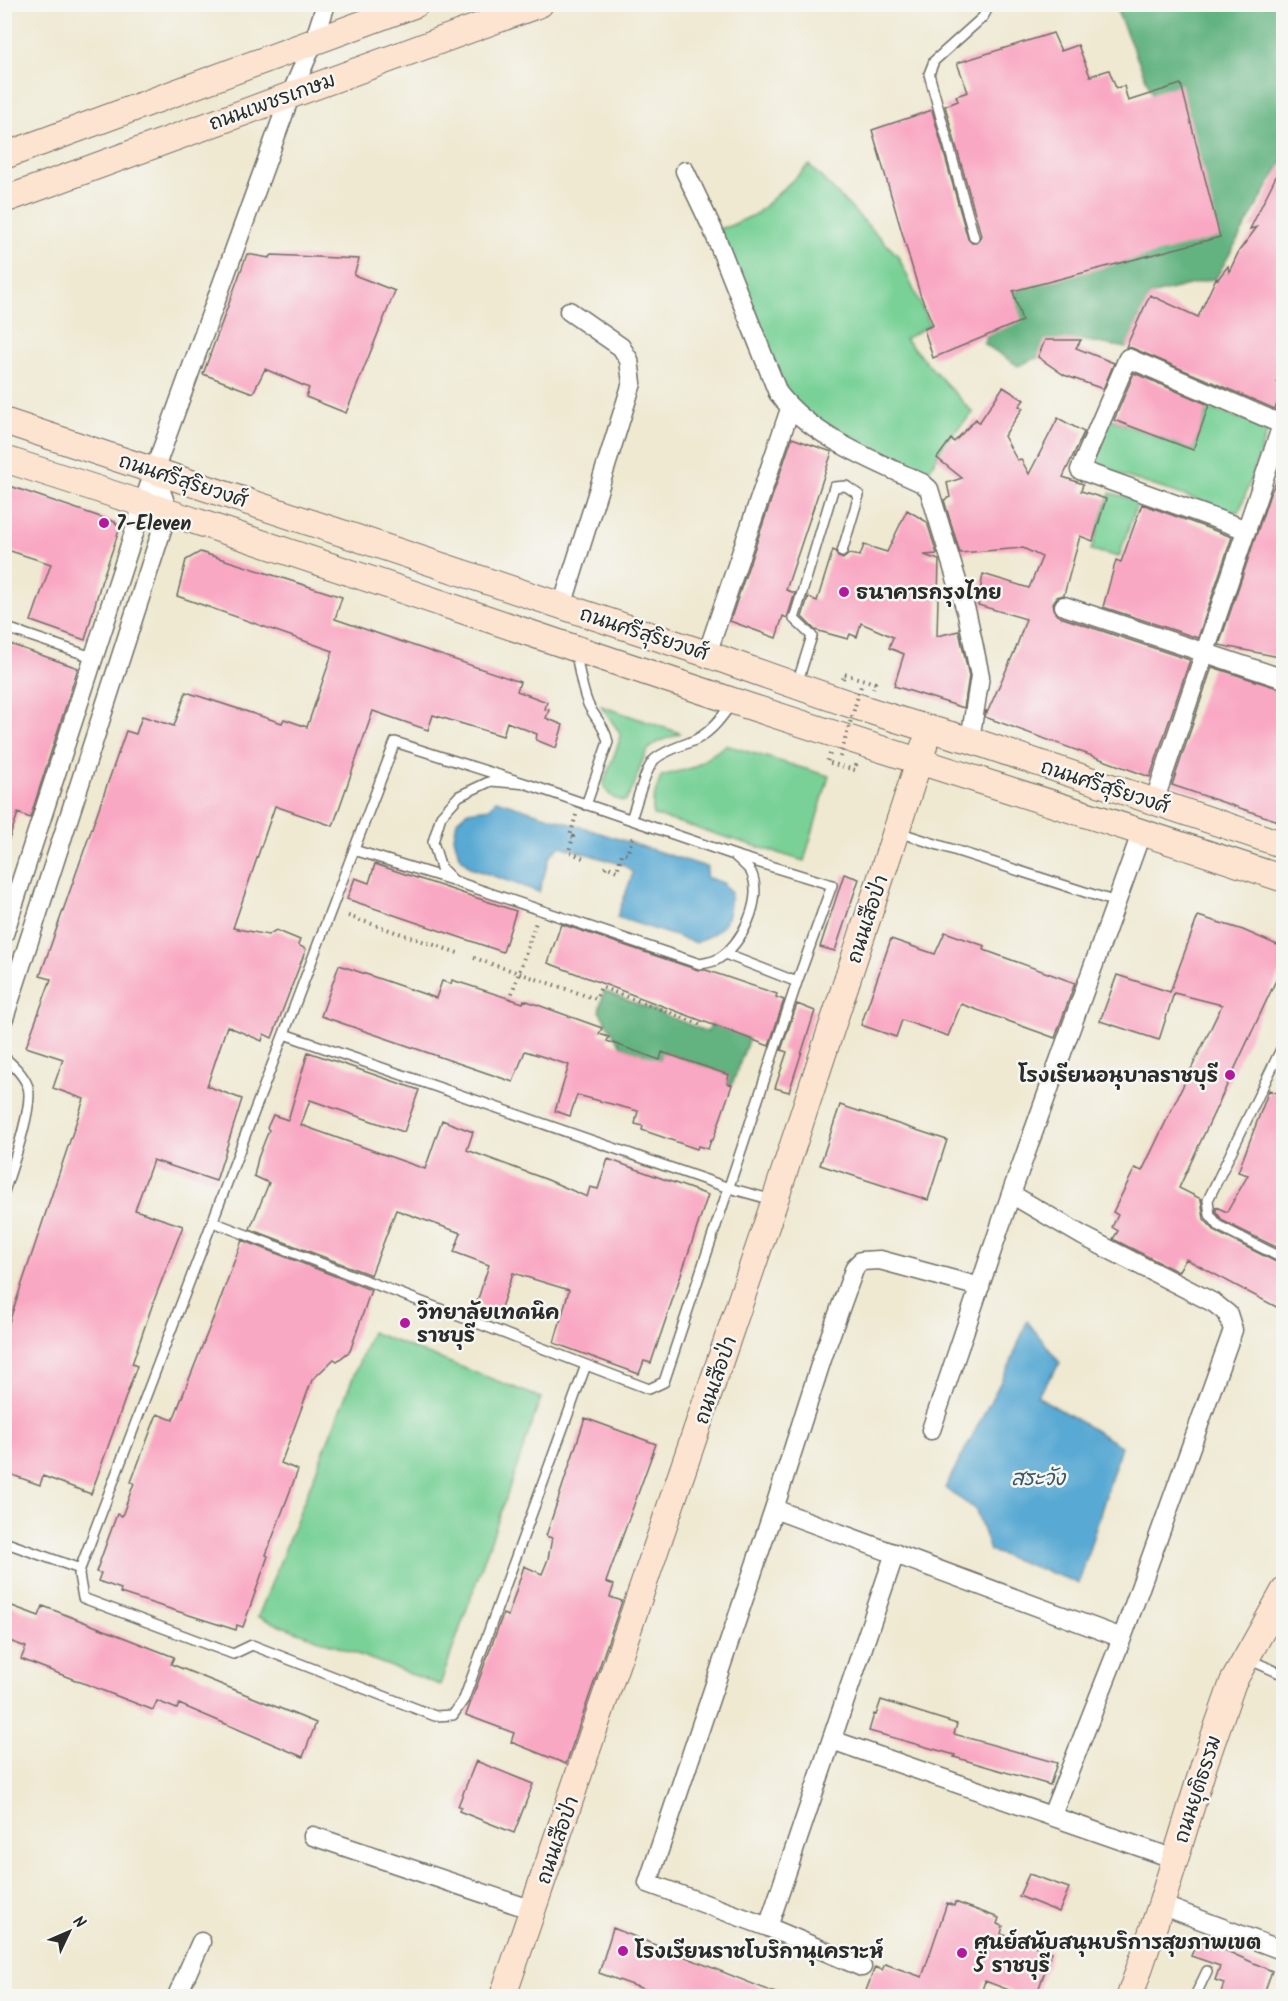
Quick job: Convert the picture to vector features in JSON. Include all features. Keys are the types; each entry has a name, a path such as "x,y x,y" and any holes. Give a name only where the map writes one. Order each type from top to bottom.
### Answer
{"main road":[{"name":"ถนนเพชรเกษม","path":"4,156 416,4"},
{"name":"ถนนเพชรเกษม","path":"4,200 540,4"},
{"name":"ถนนศรีสุริยวงศ์","path":"4,421 707,654 796,686 929,730 970,740 1284,845"},
{"name":"ถนนศรีสุริยวงศ์","path":"4,459 156,507 733,701 862,741 918,762 1142,831 1284,879"},
{"name":"ถนนเสือป่า","path":"503,1996 775,1200 929,730"},
{"path":"1142,831 1154,802"},
{"name":"ถนนยุติธรรม","path":"1130,1996 1233,1682 1284,1591"}],"street":[{"path":"4,1018 59,849 156,507 154,471 326,4"},
{"path":"685,171 713,230 778,393 790,409 846,447 922,483 929,489 967,614 980,676 970,740"},
{"path":"562,606 632,383 630,360 621,347 569,311"},
{"path":"1154,802 1247,530 1282,421 1128,358 1080,470 1247,530"},
{"path":"707,654 790,409"},
{"path":"4,934 94,657 156,507 154,471"},
{"path":"1064,606 1284,679"},
{"path":"931,1430 1011,1194 1142,831"},
{"path":"35,841 59,849"},
{"path":"1011,1194 1083,1236 1214,1303 1228,1314 1233,1330 1122,1638 1052,1815"},
{"path":"862,1966 768,1927 648,1883 823,1356 855,1267 861,1261 880,1260 980,1287"},
{"path":"774,1509 1122,1638"},
{"path":"768,1927 895,1553"},
{"path":"832,1740 1175,1859"},
{"path":"313,1836 533,1910"},
{"path":"1161,1905 1284,1951"},
{"path":"177,1996 201,1942"}],"lane":[{"path":"974,237 929,74 934,61 982,17 990,4"},
{"path":"796,686 814,633 794,619 834,487 846,486 859,495 842,552"},
{"path":"4,627 94,657"},
{"path":"575,648 582,689 589,706 606,732 608,742 586,805"},
{"path":"631,819 654,760 671,749 698,739 717,723 733,701"},
{"path":"213,1222 649,1389 664,1382 797,982 832,885 734,855 527,784 395,742 80,1569 78,1575 83,1598 233,1654 252,1646 435,1716 453,1715 464,1699 586,1365"},
{"path":"454,881 441,868 433,842 441,816 459,796 491,781 527,784"},
{"path":"896,831 1116,902"},
{"path":"354,850 454,881 699,964 717,960 725,954 737,943 750,919 755,889 750,871 734,855"},
{"path":"725,954 797,982"},
{"path":"284,1034 729,1188 775,1200"},
{"path":"1284,1043 1208,1200 1210,1215 1220,1226 1284,1259"},
{"path":"4,1057 16,1068 28,1086 30,1102 4,1192"},
{"path":"4,1542 80,1569"},
{"path":"1246,1658 1284,1675"},
{"path":"1195,1996 1206,1971"}],"path":[{"path":"844,674 875,683 873,689 861,686 840,757 830,754 827,762 855,770"},
{"path":"575,819 568,852 583,858 582,860"},
{"path":"605,868 606,866 617,871 622,853 627,854 634,835"},
{"path":"510,999 540,910"},
{"path":"348,916 461,954"},
{"path":"474,958 597,999 601,987 702,1025 703,1021"}],"green space":[{"path":"1127,4 1283,5 1283,160 1216,278 1150,295 1126,348 1081,340 1018,366 983,343 1013,291 1152,93 1117,11"},
{"path":"809,165 898,256 930,325 905,339 973,413 945,442 922,483 790,409 713,230 730,226 756,214"},
{"path":"1208,408 1263,426 1267,432 1239,513 1089,465 1108,418 1193,450"},
{"path":"1110,493 1138,500 1119,557 1091,550"},
{"path":"601,706 680,733 655,744 648,750 630,795 625,801 611,796 603,785 619,742 620,733"},
{"path":"726,745 829,776 804,861 653,815 653,801 661,776 694,767"},
{"path":"604,991 708,1032 711,1024 749,1038 732,1085 727,1083 729,1075 663,1052 659,1061 621,1046 599,1011"},
{"path":"371,1332 541,1398 440,1685 258,1617"}],"water":[{"path":"496,800 707,867 706,877 723,883 731,893 726,920 719,930 696,943 617,917 633,873 624,865 560,846 550,856 539,892 471,868 459,856 454,837 457,821 468,811 490,808"},
{"name":"สระวัง","path":"1027,1321 1060,1363 1037,1396 1121,1446 1079,1583 990,1551 976,1510 945,1488 1011,1362"}],"building":[{"path":"1053,33 1061,51 1078,45 1090,76 1109,70 1116,88 1124,86 1128,101 1181,84 1220,237 1013,291 1022,321 933,358 924,329 933,325 920,294 872,130 932,110 968,239 976,243 981,235 945,106 958,101 956,96 968,92 957,63"},
{"path":"1284,160 1284,364 1277,382 1284,386 1275,409 1126,347 1150,295 1198,317 1216,278 1218,279 1228,266 1229,272 1239,251 1257,227 1250,229"},
{"path":"247,254 269,258 272,255 359,259 354,275 395,291 346,413 306,397 309,388 265,369 253,393 203,374"},
{"path":"1045,340 1081,340 1076,348 1114,363 1103,389 1064,375 1038,357"},
{"path":"1134,373 1209,405 1193,450 1114,420"},
{"path":"1003,387 1024,400 1019,406 1023,408 1004,436 1017,460 1021,459 1029,474 1058,418 1084,432 1063,477 1083,484 1081,491 1106,499 1093,541 1080,536 1064,595 1057,597 1053,603 1055,613 1060,617 1190,660 1150,777 985,717 986,710 987,713 1016,648 1026,619 978,605 983,574 1029,588 1042,557 1023,548 960,553 944,500 950,497 947,483 962,478 937,458 951,439 954,442 976,419 979,423"},
{"path":"792,438 832,452 786,590 795,593 787,618 783,616 776,638 730,621"},
{"path":"1284,466 1284,658 1219,645 1270,494"},
{"path":"4,484 115,522 120,528 85,640 31,621 51,564 4,549"},
{"path":"1142,504 1232,537 1198,638 1103,607 1116,560 1121,562"},
{"path":"907,510 927,522 937,554 924,555 939,560 937,636 959,631 969,676 964,708 894,686 904,654 889,648 893,637 861,623 857,637 850,634 848,639 815,630 802,617 808,597 817,601 833,550 838,557 843,559 849,554 860,556 864,545 887,552"},
{"path":"200,552 342,597 335,619 520,682 517,691 547,702 545,709 549,710 546,718 563,725 556,748 536,740 537,734 507,722 503,736 433,715 428,730 373,711 333,826 275,806 233,928 268,935 276,930 300,940 298,945 306,949 272,1038 264,1034 262,1041 227,1026 207,1086 242,1099 216,1181 153,1160 135,1210 183,1226 132,1364 137,1366 91,1494 43,1476 40,1485 4,1472 4,1337 84,1099 53,1088 63,1059 26,1047 51,979 40,976 126,731 136,734 142,716 174,726 186,692 282,723 284,719 307,727 333,651 177,596 186,560"},
{"path":"4,642 78,668 30,818 18,813 7,845 4,844"},
{"path":"1212,667 1284,690 1284,823 1172,785"},
{"path":"375,864 516,911 503,952 347,899 355,878 369,883"},
{"path":"844,874 859,879 835,951 820,947"},
{"path":"1198,916 1243,930 1284,948 1284,963 1179,1188 1201,1199 1204,1219 1216,1232 1284,1266 1284,1311 1186,1259 1178,1272 1113,1239 1118,1231 1112,1227 1118,1215 1113,1212 1135,1168 1142,1171 1222,1005 1174,993 1159,1040 1100,1021 1117,975 1170,992"},
{"path":"561,924 777,994 776,997 784,1000 769,1046 548,963"},
{"path":"945,932 985,946 984,950 1075,983 1055,1038 961,1004 948,1036 902,1020 896,1037 861,1025 891,939 935,954"},
{"path":"339,965 436,998 442,981 451,984 452,980 523,1003 524,1000 602,1028 599,1034 609,1037 607,1041 660,1060 662,1052 729,1075 727,1083 732,1085 713,1140 708,1149 698,1146 697,1149 642,1130 643,1126 635,1124 638,1111 577,1095 570,1116 555,1111 569,1065 525,1051 513,1082 321,1016"},
{"path":"797,1004 815,1011 789,1092 775,1088 787,1052 781,1050"},
{"path":"308,1052 419,1090 404,1132 310,1100 301,1125 425,1169 442,1120 473,1132 467,1150 587,1197 590,1187 598,1189 608,1159 708,1195 651,1363 644,1361 639,1374 554,1343 569,1290 513,1273 499,1313 476,1305 489,1265 454,1252 461,1233 396,1210 371,1275 250,1229 269,1183 254,1176 269,1130 267,1128 273,1115 288,1120"},
{"path":"1269,1090 1284,1096 1284,1251 1223,1221 1216,1212 1216,1207 1227,1212 1248,1175 1238,1172"},
{"path":"840,1105 947,1140 928,1200 820,1165"},
{"path":"242,1240 371,1290 350,1351 337,1361 334,1359 312,1380 281,1463 298,1470 266,1555 268,1556 243,1627 237,1625 236,1630 120,1593 121,1589 98,1581 101,1573 96,1572 117,1514 122,1516 134,1483 131,1482 157,1414 173,1420"},
{"path":"585,1418 656,1444 606,1582 614,1585 610,1597 622,1601 566,1764 511,1742 514,1733 466,1715 503,1614 508,1616 524,1566 542,1574 552,1538 546,1536"},
{"path":"4,1603 39,1616 43,1606 174,1657 171,1664 316,1723 303,1757 179,1704 177,1709 157,1701 153,1710 21,1659 26,1647 4,1639"},
{"path":"881,1700 957,1724 954,1734 1057,1763 1050,1785 869,1731"},
{"path":"476,1761 533,1784 514,1833 459,1811 461,1807 458,1806"},
{"path":"1029,1874 1069,1888 1059,1912 1019,1896"},
{"path":"955,1902 999,1918 997,1924 1003,1926 1001,1934 1052,1952 1036,1996 1025,1996 985,1981 980,1996 864,1996 875,1967 882,1970 885,1964 922,1977 947,1903 954,1906"},
{"path":"613,1928 783,1996 663,1996 599,1973"},
{"path":"1197,1941 1220,1948 1272,1971 1263,1996 1220,1996 1224,1983 1215,1980 1220,1966 1191,1956"}],"place":[{"name":"7-Eleven","path":"104,523"},
{"name":"ธนาคารกรุงไทย","path":"844,592"},
{"name":"โรงเรียนอนุบาลราชบุรี","path":"1230,1075"},
{"name":"วิทยาลัยเทคนิค ราชบุรี","path":"405,1323"},
{"name":"โรงเรียนราชโบริกานุเคราะห์","path":"623,1951"},
{"name":"ศูนย์สนับสนุนบริการสุขภาพเขต 5 ราชบุรี","path":"962,1953"}]}
